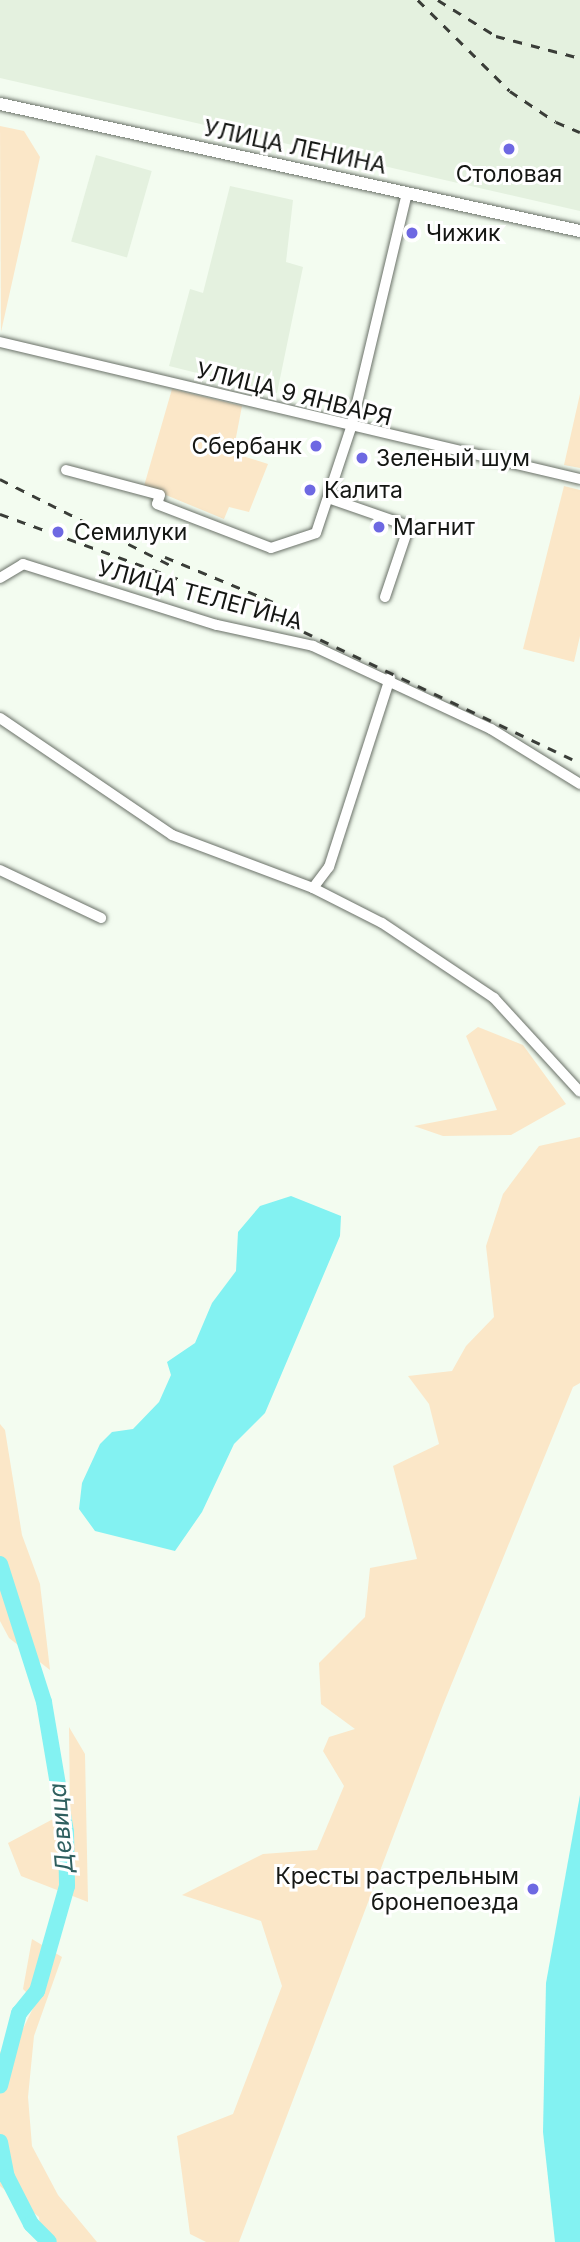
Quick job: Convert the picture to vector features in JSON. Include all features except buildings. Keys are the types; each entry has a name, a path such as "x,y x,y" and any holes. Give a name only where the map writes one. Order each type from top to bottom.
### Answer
{"street":[{"name":"УЛИЦА ЛЕНИНА","path":"0,104 580,231"},
{"path":"66,470 160,495 157,504 271,548 316,533 331,499 351,428 407,193"},
{"name":"УЛИЦА 9 ЯНВАРЯ","path":"0,342 351,428 580,479"},
{"path":"331,499 409,526 386,597"},
{"name":"УЛИЦА ТЕЛЕГИНА","path":"0,578 23,564 218,625 313,646 390,678 491,729 580,784"},
{"path":"313,888 329,867 390,678"},
{"path":"0,718 172,835 313,888 382,923 494,998 580,1092"},
{"path":"0,870 101,918"}],"shaded area":[{"path":"0,0 580,0 580,211 0,78"},
{"path":"0,126 24,131 40,157 1,332"},
{"path":"96,155 152,171 127,258 71,242"},
{"path":"230,186 293,200 286,262 303,267 277,393 169,366 190,289 203,293"},
{"path":"172,389 242,406 233,453 268,464 249,512 229,507 224,519 144,486"},
{"path":"580,394 580,468 564,465"},
{"path":"564,486 580,490 580,636 574,662 523,649"},
{"path":"478,1027 523,1045 566,1104 511,1135 443,1136 414,1126 497,1110 466,1036"},
{"path":"580,1137 580,1383 573,1387 443,1705 239,2242 206,2242 190,2234 177,2136 233,2114 282,1986 261,1921 182,1895 263,1854 317,1850 344,1786 323,1751 329,1737 355,1729 321,1704 319,1663 365,1617 370,1568 417,1559 393,1466 439,1444 429,1404 408,1376 452,1371 466,1346 494,1317 486,1246 503,1194 539,1146"},
{"path":"0,1424 5,1430 22,1535 40,1584 50,1670 9,1638 0,1621"},
{"path":"69,1727 85,1754 88,1902 21,1876 8,1843 70,1810"},
{"path":"32,1939 62,1957 34,2036 28,2097 32,2146 58,2195 97,2242 41,2242 39,2217 0,2186 0,2052 18,2039 36,2002 23,1989"}],"water":[{"path":"291,1196 341,1216 340,1236 265,1413 234,1444 202,1512 175,1551 95,1531 79,1509 82,1483 100,1444 112,1432 133,1429 159,1402 171,1375 167,1362 195,1343 212,1303 236,1271 238,1232 260,1206"},
{"path":"580,1795 580,2242 555,2242 543,2132 546,1983"}],"waterway":[{"name":"Девица","path":"0,1564 44,1702 66,1832 67,1886 37,1991 19,2013 0,2086"},
{"path":"0,2055 7,2053"},
{"name":"Девица","path":"0,2142 7,2177 31,2224 49,2242"}],"railway":[{"path":"418,0 510,91 556,122 580,132"},
{"path":"438,0 496,36 580,58"},
{"path":"0,479 172,566"},
{"path":"0,514 239,601 580,763"},
{"path":"165,557 273,602"}],"place":[{"name":"Столовая","path":"509,149"},
{"name":"Чижик","path":"412,233"},
{"name":"Сбербанк","path":"316,446"},
{"name":"Зеленый шум","path":"362,458"},
{"name":"Калита","path":"310,490"},
{"name":"Магнит","path":"379,527"},
{"name":"Семилуки","path":"58,532"},
{"name":"Кресты растрельным бронепоезда","path":"533,1889"}]}
